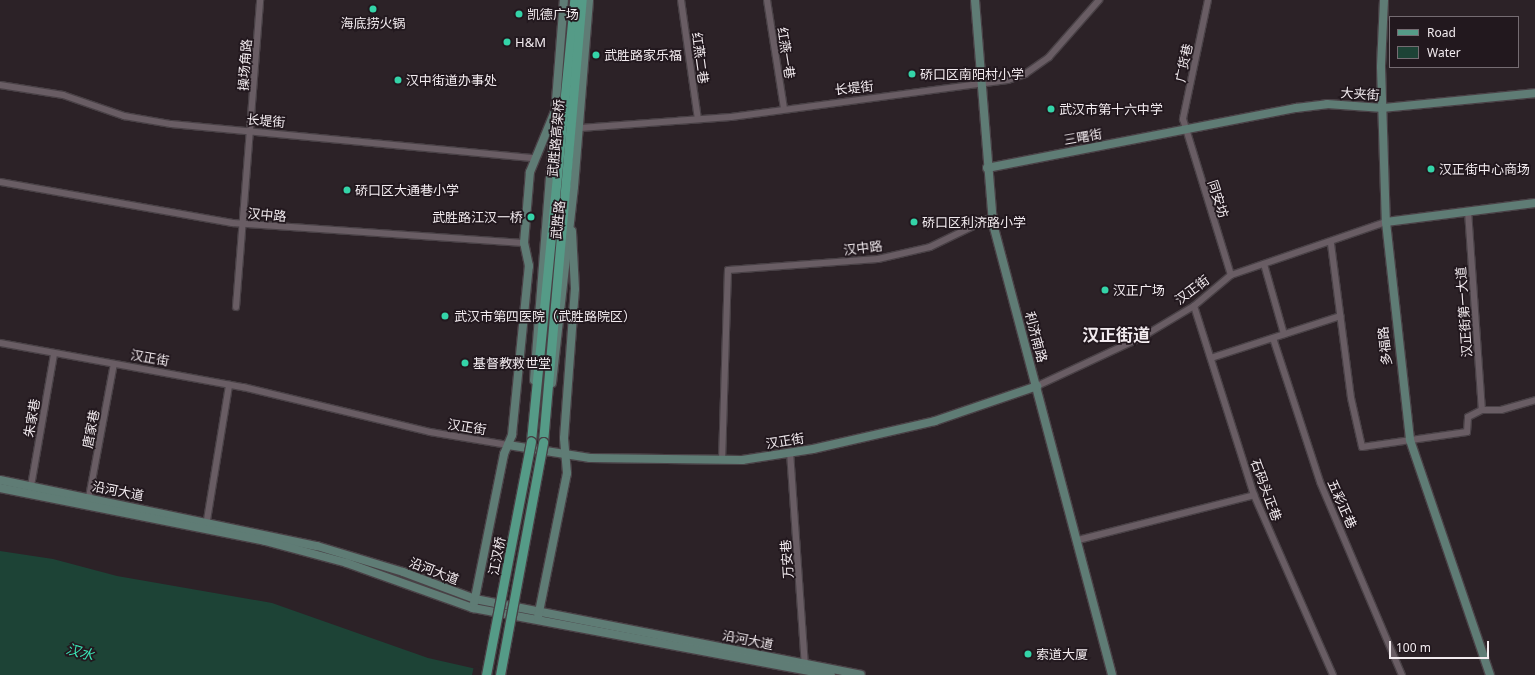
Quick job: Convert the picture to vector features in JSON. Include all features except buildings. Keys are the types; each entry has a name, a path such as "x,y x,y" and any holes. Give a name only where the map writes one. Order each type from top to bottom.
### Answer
{"main road":[{"name":"武胜路高架桥","path":"543,373 574,0"},
{"name":"武胜路高架桥","path":"543,373 582,0"},
{"name":"武胜路","path":"543,442 545,412 563,296 571,221 590,13 589,0"},
{"path":"590,13 594,0"},
{"name":"利济南路","path":"975,0 986,168 992,217 1078,540 1112,675"},
{"name":"多福路","path":"1384,0 1381,67 1386,222 1410,440 1490,675"},
{"name":"武胜路","path":"532,441 535,409 538,295 563,1"},
{"name":"大夹街","path":"1185,130 1327,104 1383,108 1535,93"},
{"path":"538,295 524,243 534,158 554,111"},
{"name":"三曙街","path":"986,168 1185,130"},
{"name":"汉正街","path":"1386,222 1535,203"},
{"path":"536,622 567,473 564,438 575,289 576,248 571,221"},
{"path":"473,608 508,445 529,266"},
{"path":"535,409 543,373"},
{"path":"543,373 545,412"},
{"name":"汉正街","path":"508,445 566,455 722,460 790,452 935,421 1037,386"},
{"name":"江汉桥","path":"486,675 532,441"},
{"name":"江汉桥","path":"500,675 543,442"},
{"name":"沿河大道","path":"0,480 207,520 365,559 475,599 861,675"},
{"name":"沿河大道","path":"0,488 265,541 347,563 473,608 536,622 831,675"}],"street":[{"name":"操场角路","path":"236,307 244,224 260,0"},
{"name":"红燕二巷","path":"681,0 698,119"},
{"name":"红燕一巷","path":"767,0 784,109"},
{"name":"长堤街","path":"580,128 698,119 981,85 1025,74 1037,65 1099,0"},
{"name":"广货巷","path":"1185,130 1186,104 1208,0"},
{"name":"长堤街","path":"0,85 64,95 124,116 251,131 534,158"},
{"name":"同安坊","path":"1185,130 1231,275"},
{"name":"汉中路","path":"0,182 10,186 244,224 524,243"},
{"name":"汉中路","path":"0,188 10,186"},
{"name":"汉正街第一大道","path":"1468,211 1482,410"},
{"name":"汉中路","path":"722,460 728,270 878,259 930,247 992,217"},
{"name":"汉正街","path":"1037,386 1142,337 1194,306 1231,275 1331,244 1386,222"},
{"path":"1331,244 1340,316 1362,447 1467,432 1468,417 1482,410 1500,410 1535,400"},
{"path":"1264,264 1284,334"},
{"name":"石码头正巷","path":"1194,306 1254,495 1333,675"},
{"path":"1211,358 1340,316"},
{"name":"五彩正巷","path":"1273,338 1320,482 1402,675"},
{"name":"汉正街","path":"0,343 229,385 457,438 508,445"},
{"name":"朱家巷","path":"31,486 54,354"},
{"name":"唐家巷","path":"89,497 114,364"},
{"path":"207,520 229,385"},
{"name":"万安巷","path":"790,452 805,664"},
{"path":"1078,540 1254,495"}],"water":[{"name":"汉水","path":"0,551 53,559 117,576 272,603 428,658 503,675 0,675"}],"pier":[{"path":"474,666 504,673 505,675 472,675"}],"place":[{"name":"海底捞火锅","path":"373,9"},
{"name":"凯德广场","path":"519,14"},
{"name":"H&M","path":"507,42"},
{"name":"武胜路家乐福","path":"596,55"},
{"name":"硚口区南阳村小学","path":"912,74"},
{"name":"汉中街道办事处","path":"398,80"},
{"name":"武汉市第十六中学","path":"1051,109"},
{"name":"汉正街中心商场","path":"1431,169"},
{"name":"硚口区大通巷小学","path":"347,190"},
{"name":"武胜路江汉一桥","path":"531,217"},
{"name":"硚口区利济路小学","path":"914,222"},
{"name":"汉正广场","path":"1105,290"},
{"name":"武汉市第四医院（武胜路院区）","path":"445,316"},
{"name":"基督教救世堂","path":"465,363"},
{"name":"索道大厦","path":"1028,654"}],"district":[{"name":"汉正街道","path":"1116,335"}]}
